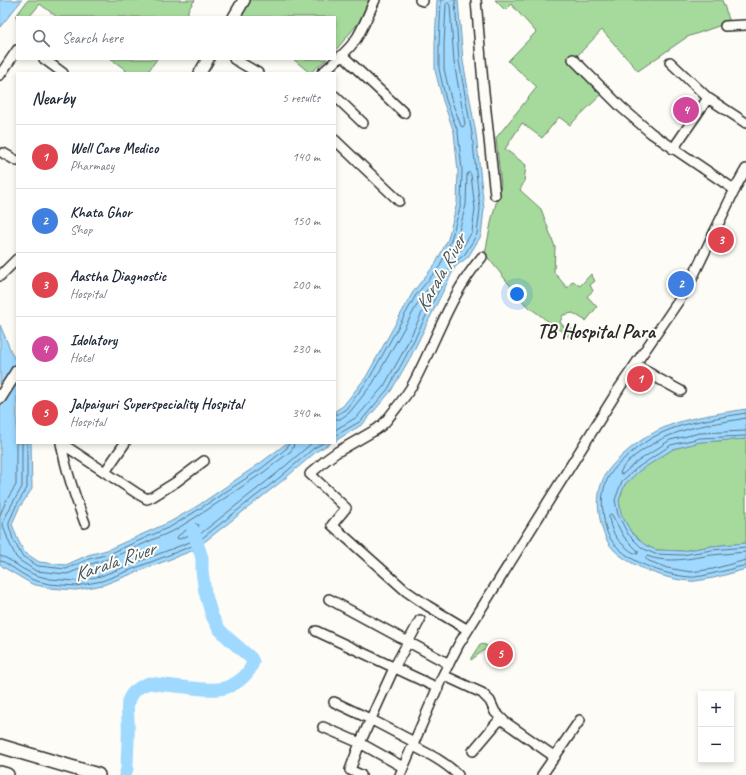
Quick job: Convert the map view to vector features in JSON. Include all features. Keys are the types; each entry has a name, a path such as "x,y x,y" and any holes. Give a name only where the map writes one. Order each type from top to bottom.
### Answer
{"highway":[{"path":"0,746 98,775"},
{"path":"0,773 7,775"}],"main road":[{"path":"235,16 244,0"},
{"path":"201,72 207,60"},
{"path":"0,398 16,373"}],"street":[{"path":"323,72 355,41 360,34 375,0"},
{"path":"476,0 495,194"},
{"path":"725,26 746,25"},
{"path":"0,75 16,51"},
{"path":"342,55 404,113"},
{"path":"573,59 651,134 735,190"},
{"path":"45,60 62,72"},
{"path":"236,60 256,72"},
{"path":"670,62 708,98 746,123"},
{"path":"336,97 362,123"},
{"path":"673,149 708,98"},
{"path":"336,141 399,201"},
{"path":"3,153 16,160"},
{"path":"323,727 360,743 402,771 443,675 468,630 620,387 688,287 746,169"},
{"path":"468,630 406,591 332,525 346,508 310,474 337,452 377,429 386,421 412,386 452,301 463,282 482,257"},
{"path":"0,276 16,260"},
{"path":"636,364 681,391"},
{"path":"61,444 74,494 85,524"},
{"path":"62,444 144,498 150,499 204,461"},
{"path":"104,472 123,444"},
{"path":"329,599 449,664"},
{"path":"361,775 350,770 360,743 394,668 420,620"},
{"path":"316,631 438,688"},
{"path":"443,675 482,693 490,701 495,712 505,722 555,757"},
{"path":"334,702 370,719 414,744 452,769 458,775"},
{"path":"474,751 501,718"},
{"path":"542,775 580,720"}],"green space":[{"path":"28,0 195,0 188,10 188,16 56,16 40,4 30,16 16,16"},
{"path":"249,0 369,0 360,21 336,50 336,16 241,16"},
{"path":"495,0 722,0 730,22 687,37 638,71 602,30 575,58 605,91 570,125 559,117 542,138 522,123 505,149 526,165 524,182 520,190 541,209 555,247 554,272 567,288 573,281 580,286 591,274 595,281 590,285 593,291 587,296 597,307 586,321 573,313 563,315 560,322 565,328 573,329 575,338 573,340 525,304 485,254 492,218 501,185 496,138 537,87 508,61 536,32 511,4 505,10"},
{"path":"112,60 156,60 148,72 125,72 126,70"},
{"path":"294,60 326,60 311,72 309,72"},
{"path":"746,439 746,543 712,546 682,551 656,550 645,545 631,532 621,514 619,500 625,484 639,471 673,449 700,442"},
{"path":"480,644 486,645 487,648 471,660 471,658"}],"water":[{"path":"0,0 22,0 0,27"},
{"name":"Karala River","path":"437,0 458,0 463,61 476,134 484,209 481,236 468,257 455,267 410,358 391,391 363,424 336,440 336,410 343,406 366,377 413,292 436,263 448,239 457,203 458,171 454,132 443,101 435,70"},
{"name":"Karala River","path":"0,325 16,361 16,444 31,444 32,489 19,508 12,524 24,552 39,562 66,565 88,555 107,550 170,522 199,505 286,444 329,444 317,451 282,481 194,550 103,585 76,590 49,588 32,584 0,564"},
{"path":"746,409 746,439 700,442 673,449 639,471 625,484 619,500 621,514 631,532 645,545 656,550 682,551 712,546 746,543 746,569 708,579 693,581 681,580 660,575 638,566 613,549 603,532 598,503 603,480 613,465 640,441 656,431 694,418"}],"waterway":[{"path":"125,775 127,769 128,701 130,696 135,691 149,683 206,689 225,688 240,680 248,672 253,662 251,658 219,629 212,616 205,592 202,558 193,530"}],"place":[{"name":"Idolatory","path":"686,110"},
{"name":"Aastha Diagnostic","path":"721,240"},
{"name":"Khata Ghor","path":"681,284"},
{"name":"Well Care Medico","path":"640,379"},
{"name":"Jalpaiguri Superspeciality Hospital","path":"500,654"}],"district":[{"name":"TB Hospital Para","path":"596,331"}]}
